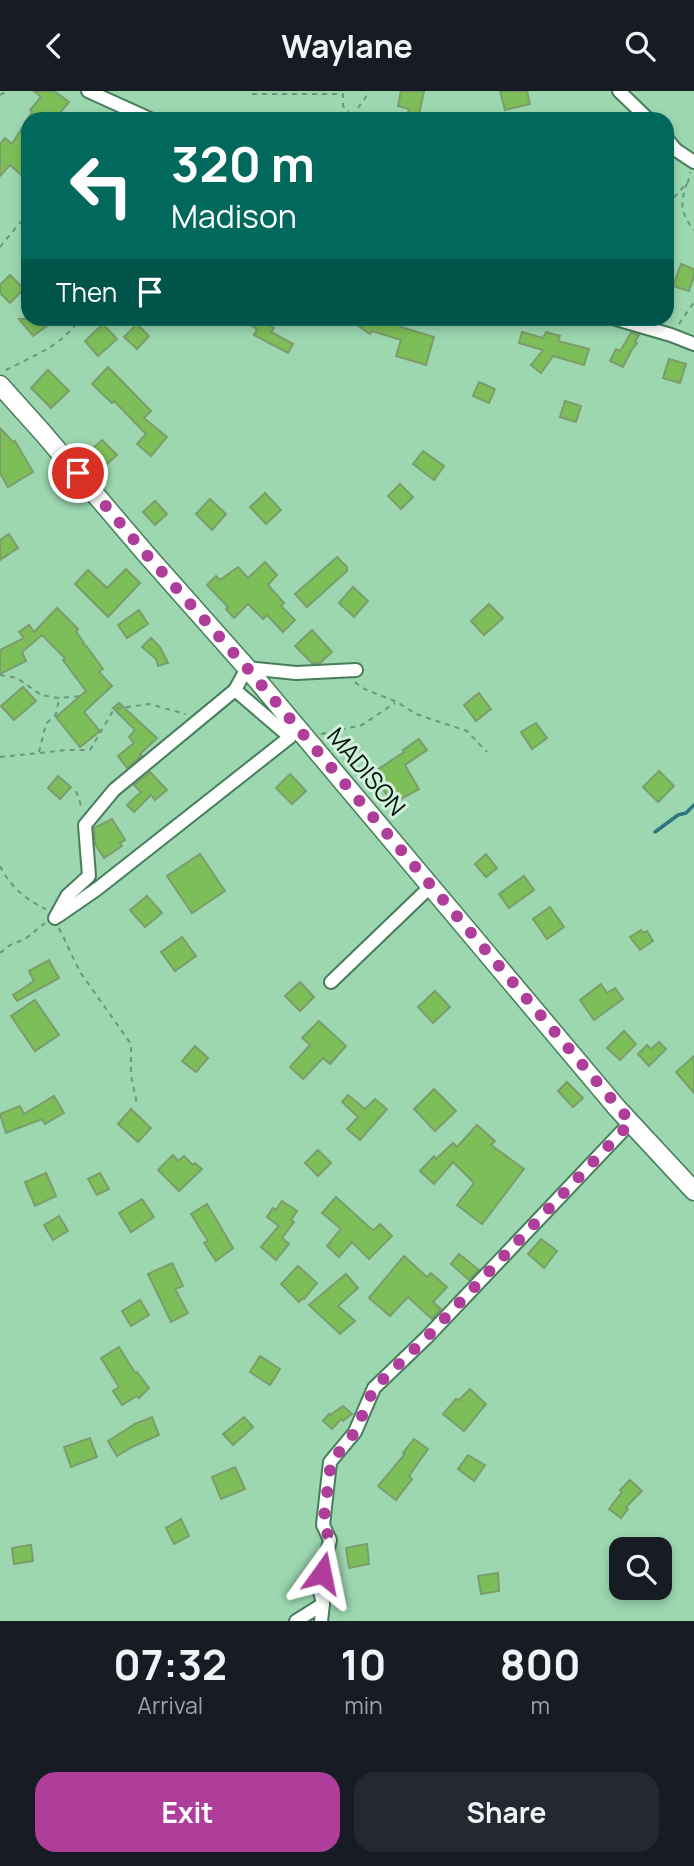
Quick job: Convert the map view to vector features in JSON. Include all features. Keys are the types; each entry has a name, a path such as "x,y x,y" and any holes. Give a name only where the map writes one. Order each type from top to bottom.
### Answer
{"street":[{"path":"88,91 134,112"},
{"path":"619,91 641,112"},
{"path":"674,148 693,162"},
{"path":"641,326 694,344"},
{"name":"MADISON","path":"0,385 247,668 631,1122 694,1191"},
{"path":"55,918 67,896 89,876 85,825 87,822 114,790 235,690 247,668 296,673 356,670"},
{"path":"55,918 97,889 290,737 235,690"},
{"path":"331,982 431,885"},
{"path":"321,1621 323,1604 319,1587 330,1539 323,1525 331,1462 355,1432 374,1388 427,1337 631,1122"},
{"path":"296,1621 323,1604"}],"path":[{"path":"0,95 7,91"},
{"path":"356,112 366,97 365,91"},
{"path":"252,94 343,94 343,106 348,112"},
{"path":"693,162 682,206 684,218 694,230"},
{"path":"674,197 688,182"},
{"path":"0,247 21,222"},
{"path":"671,335 694,302"},
{"path":"0,374 32,358 73,326"},
{"path":"340,671 362,688 397,702 416,715 467,731 487,752"},
{"path":"0,675 17,678 41,695 60,698 82,696"},
{"path":"39,753 46,725 55,715 60,698"},
{"path":"306,738 362,725 397,702"},
{"path":"0,757 90,750 114,709 149,704 201,717"},
{"path":"76,791 87,822"},
{"path":"0,866 5,877 33,904 46,909 55,918 80,972 131,1044 131,1075 137,1104"},
{"path":"0,953 55,918"}],"building":[{"path":"34,91 54,91 69,102 61,112 32,112 30,110 41,97"},
{"path":"401,91 424,91 420,112 408,112 409,109 398,106"},
{"path":"500,91 527,91 530,104 505,110"},
{"path":"21,130 21,175 10,165 0,176 0,144 5,138 12,144"},
{"path":"681,264 694,269 689,291 674,286"},
{"path":"10,275 21,286 21,292 10,303 0,293 0,285"},
{"path":"25,326 47,326 33,336"},
{"path":"101,326 105,326 117,339 98,356 85,341"},
{"path":"135,326 139,326 149,336 137,349 124,337"},
{"path":"252,326 274,328 271,332 293,344 288,353 254,335 257,329"},
{"path":"359,326 401,326 434,337 426,365 396,356 401,340 372,331 370,334"},
{"path":"522,332 543,338 546,332 560,336 558,341 589,349 584,365 553,356 541,373 531,365 543,350 519,343"},
{"path":"631,333 639,335 623,367 610,361 616,349 620,351"},
{"path":"669,359 686,364 680,383 663,378"},
{"path":"108,367 151,411 144,418 167,437 151,456 137,444 146,434 114,401 112,403 92,384"},
{"path":"48,370 69,391 51,408 31,388"},
{"path":"479,382 495,389 489,403 473,396"},
{"path":"565,401 581,406 576,422 560,417"},
{"path":"0,428 15,441 33,472 8,487 0,473"},
{"path":"102,440 117,455 107,464 93,448"},
{"path":"423,451 444,466 434,480 413,464"},
{"path":"400,484 413,497 401,509 388,496"},
{"path":"265,493 281,510 266,524 250,507"},
{"path":"210,499 226,514 212,530 196,514"},
{"path":"155,501 167,514 155,525 143,512"},
{"path":"9,534 18,548 0,560 0,540"},
{"path":"337,557 347,567 347,571 307,607 295,594"},
{"path":"265,562 277,575 268,585 284,603 281,606 295,620 283,632 267,615 263,619 248,604 234,618 226,609 228,607 207,585 216,576 220,580 238,567 248,578"},
{"path":"126,569 140,583 108,617 75,584 88,570 107,588"},
{"path":"353,587 368,601 354,617 339,603"},
{"path":"489,604 503,618 484,635 471,621"},
{"path":"57,608 78,629 76,631 83,644 103,669 99,672 112,686 84,712 100,731 80,747 56,717 86,691 63,660 65,658 42,635 22,652 26,661 0,674 0,650 24,638 19,632 29,625 34,632"},
{"path":"139,610 148,624 127,638 118,625"},
{"path":"312,630 332,652 320,663 312,663 295,646"},
{"path":"151,638 160,647 168,663 158,666 156,659 142,647"},
{"path":"23,687 36,701 14,720 1,706"},
{"path":"479,693 491,709 476,721 464,705"},
{"path":"119,703 157,738 140,754 142,756 127,768 118,756 134,743 129,737 135,730 113,708"},
{"path":"536,723 547,738 532,749 521,732"},
{"path":"419,739 427,750 405,765 419,789 392,804 383,789 375,794 365,778"},
{"path":"659,771 674,786 658,802 643,787"},
{"path":"150,772 167,790 155,800 151,795 134,812 127,805 141,792 134,785"},
{"path":"290,774 306,791 292,804 276,788"},
{"path":"58,776 71,787 60,799 48,788"},
{"path":"112,819 125,840 120,843 122,846 104,858 95,844 94,828"},
{"path":"200,854 225,891 192,913 167,876"},
{"path":"486,854 497,868 486,877 475,864"},
{"path":"524,876 534,890 509,908 499,894"},
{"path":"147,896 162,913 145,927 130,910"},
{"path":"550,907 564,927 547,939 533,919"},
{"path":"641,930 643,933 647,931 653,941 640,950 630,937"},
{"path":"182,937 196,956 175,971 161,952"},
{"path":"49,960 59,978 17,1001 13,995 34,981 29,971"},
{"path":"300,982 314,997 300,1011 285,996"},
{"path":"601,984 607,993 615,988 623,999 594,1020 580,1000"},
{"path":"435,991 450,1007 433,1023 418,1007"},
{"path":"35,1000 59,1035 35,1051 11,1016"},
{"path":"319,1021 346,1046 330,1064 323,1058 303,1079 290,1067 310,1045 302,1038"},
{"path":"624,1031 636,1044 620,1060 607,1048"},
{"path":"659,1042 666,1049 649,1066 638,1054 647,1045 651,1049"},
{"path":"195,1046 208,1058 196,1072 182,1061"},
{"path":"694,1056 694,1093 676,1072"},
{"path":"567,1082 583,1098 573,1107 558,1091"},
{"path":"434,1089 456,1111 435,1131 414,1109"},
{"path":"348,1095 365,1109 375,1099 387,1109 360,1140 347,1129 358,1117 342,1102"},
{"path":"54,1096 64,1113 45,1124 42,1119 6,1133 0,1114 20,1106 24,1114"},
{"path":"131,1109 151,1128 138,1142 118,1124"},
{"path":"477,1125 495,1141 491,1145 524,1169 482,1224 457,1205 474,1183 453,1162 434,1184 420,1171 434,1156 436,1159 453,1143 457,1147"},
{"path":"318,1150 331,1163 318,1176 305,1163"},
{"path":"173,1155 178,1161 184,1156 202,1169 179,1191 158,1170"},
{"path":"46,1173 56,1196 35,1206 25,1182"},
{"path":"100,1173 109,1189 97,1195 88,1179"},
{"path":"336,1197 369,1227 374,1230 380,1224 392,1236 369,1259 352,1242 339,1257 327,1246 341,1229 322,1213"},
{"path":"142,1199 154,1217 131,1232 119,1213"},
{"path":"282,1201 297,1211 291,1220 294,1222 282,1238 289,1244 276,1260 261,1247 279,1226 267,1217"},
{"path":"207,1204 233,1248 216,1261 204,1243 208,1241 191,1214"},
{"path":"59,1216 68,1231 53,1240 44,1225"},
{"path":"541,1239 557,1251 544,1268 528,1254"},
{"path":"459,1254 479,1270 469,1280 451,1264"},
{"path":"404,1256 427,1277 431,1273 447,1287 433,1302 441,1309 432,1319 408,1297 390,1316 369,1298"},
{"path":"172,1263 183,1286 175,1289 188,1313 171,1322 148,1274"},
{"path":"298,1266 317,1283 299,1302 281,1284"},
{"path":"346,1274 358,1288 338,1306 355,1321 340,1334 309,1305"},
{"path":"140,1300 149,1315 131,1326 122,1311"},
{"path":"119,1347 135,1373 137,1372 149,1388 139,1398 137,1396 122,1405 113,1391 119,1387 101,1358"},
{"path":"260,1356 280,1369 270,1385 250,1372"},
{"path":"470,1389 486,1404 464,1431 443,1414 456,1399 459,1400"},
{"path":"343,1406 352,1414 343,1421 341,1419 332,1429 323,1421"},
{"path":"152,1417 159,1435 117,1456 108,1441"},
{"path":"244,1417 253,1427 233,1445 223,1434"},
{"path":"90,1438 97,1457 71,1467 64,1447"},
{"path":"414,1439 428,1449 409,1476 412,1479 396,1500 378,1486"},
{"path":"468,1455 485,1465 474,1481 458,1469"},
{"path":"235,1467 245,1489 221,1499 212,1477"},
{"path":"630,1480 642,1491 626,1507 628,1509 621,1518 609,1509 622,1492 620,1490"},
{"path":"181,1519 189,1536 174,1544 166,1528"},
{"path":"367,1544 369,1564 349,1568 346,1548"},
{"path":"31,1545 33,1561 14,1564 12,1548"},
{"path":"498,1573 499,1591 481,1594 478,1576"}],"waterway":[{"path":"655,832 694,805"}],"route":[{"path":"78,473 247,668 631,1122 427,1337 374,1388 355,1432 331,1462 323,1525 330,1539 322,1573"}]}
